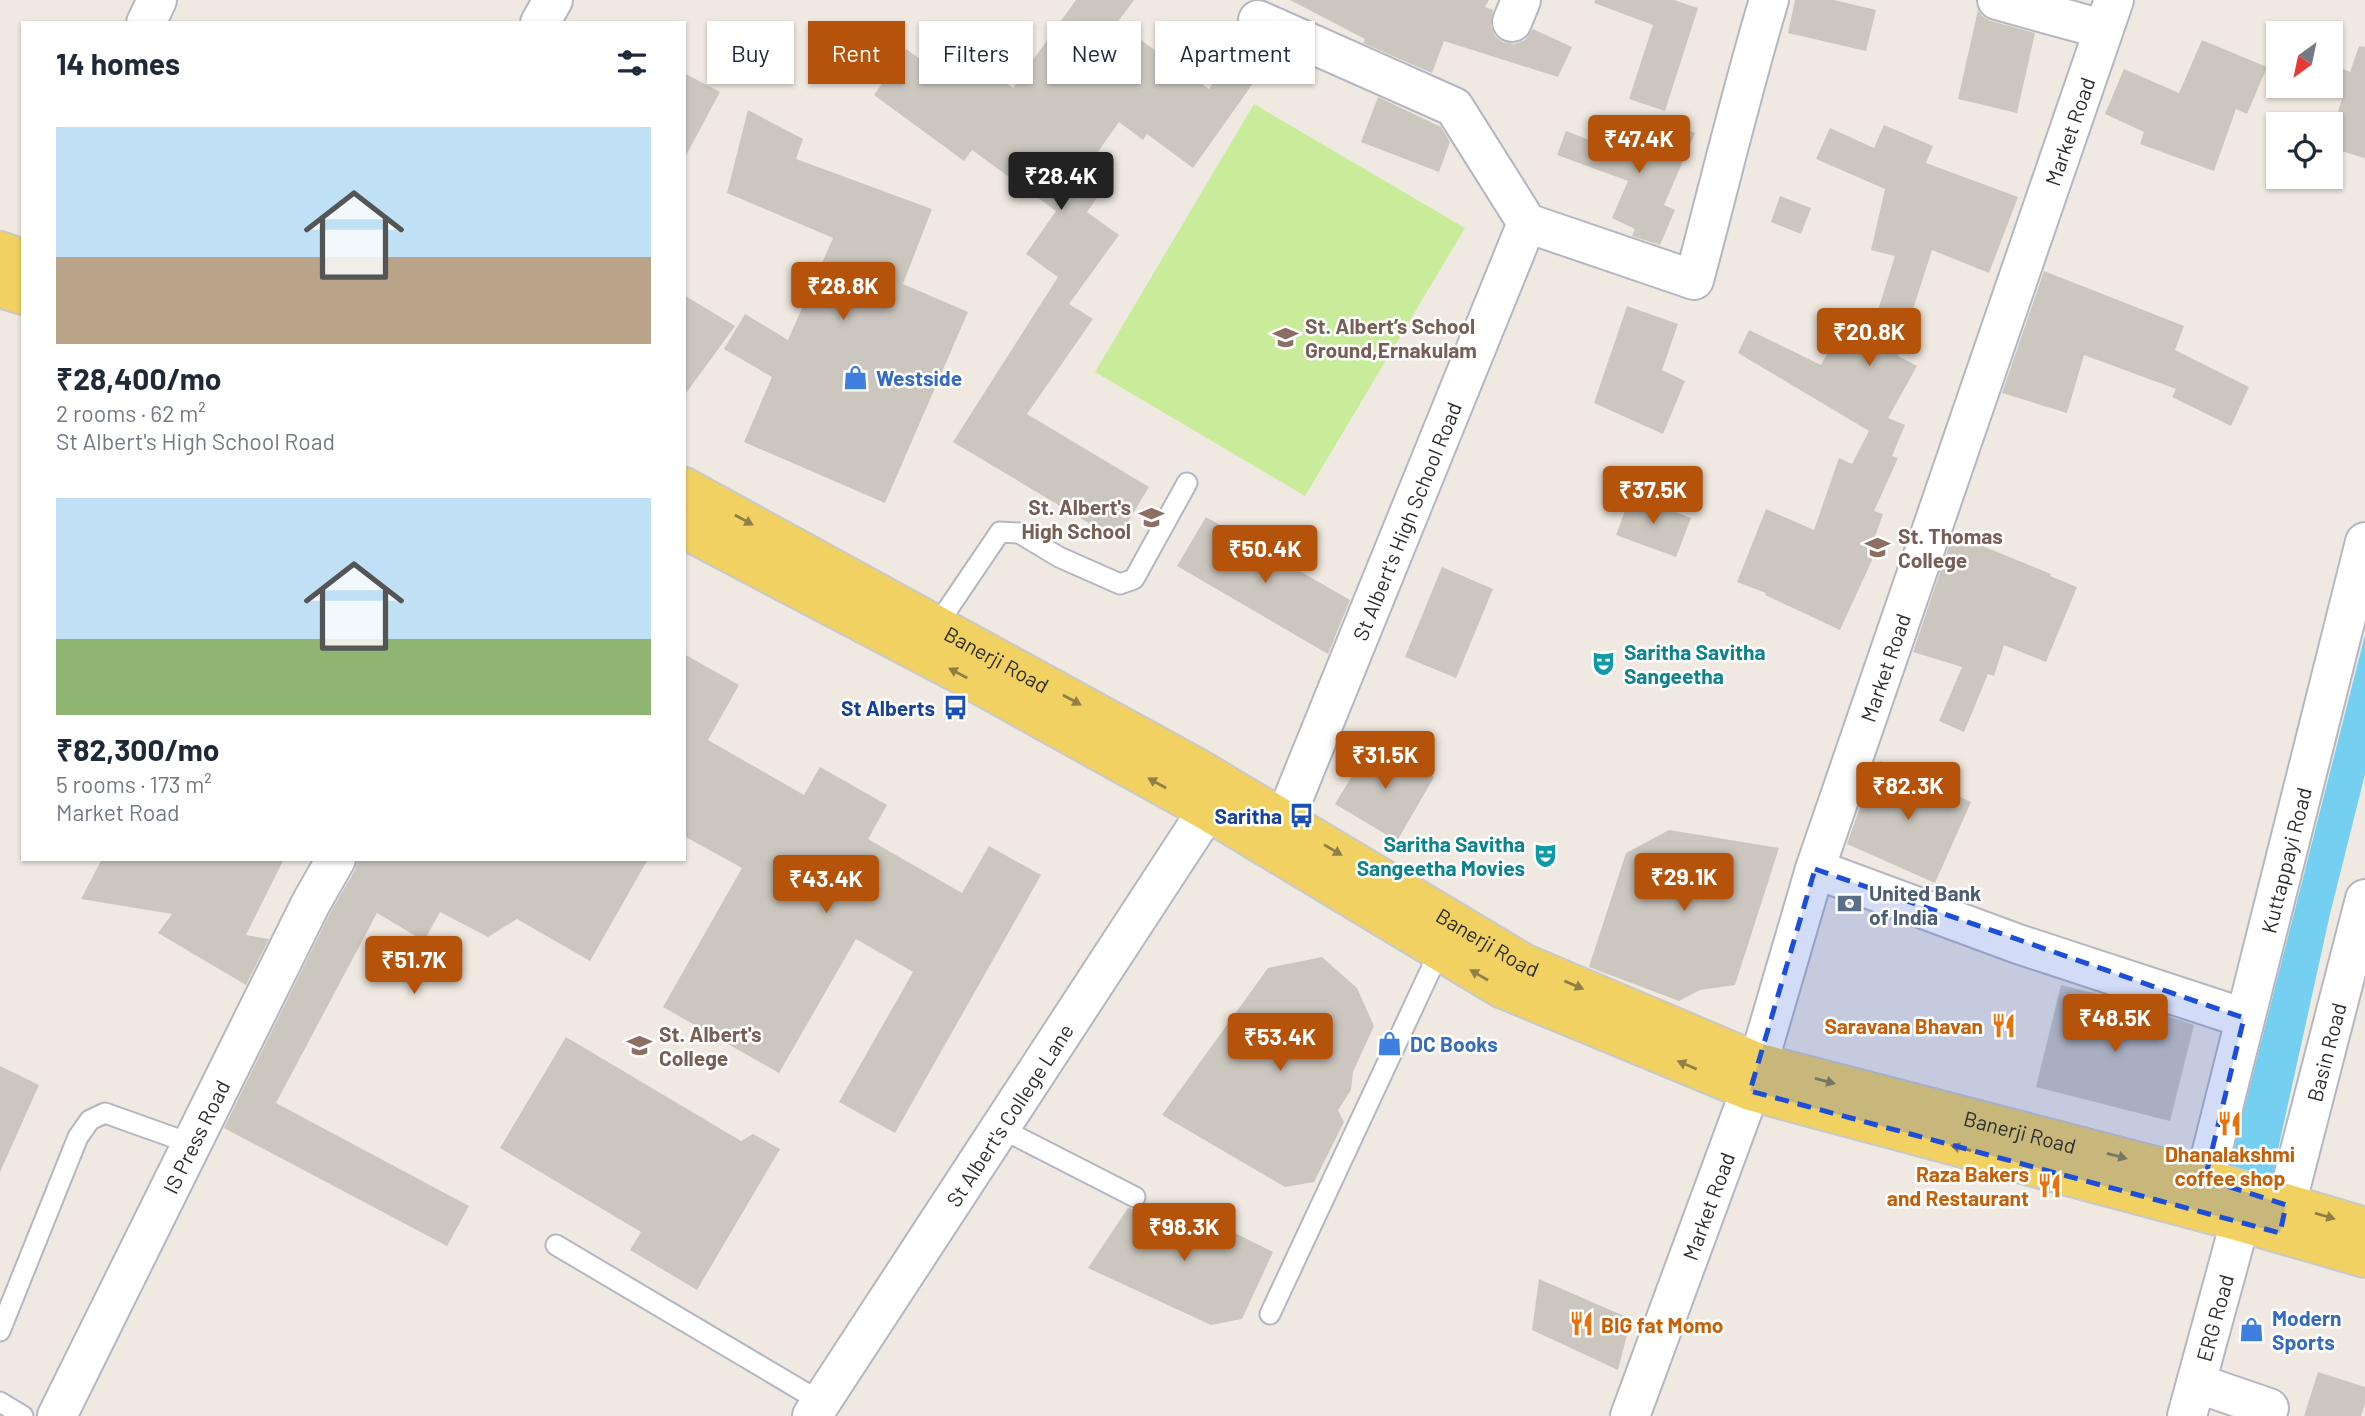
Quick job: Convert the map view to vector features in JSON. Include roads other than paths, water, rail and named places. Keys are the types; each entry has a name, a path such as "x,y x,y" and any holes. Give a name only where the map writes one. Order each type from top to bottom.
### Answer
{"main road":[{"path":"0,251 21,259"},
{"path":"0,288 21,294"},
{"name":"Banerji Road","path":"686,488 1207,811 1501,988 1755,1077 2202,1195 2283,1219 2365,1258"},
{"name":"Banerji Road","path":"686,530 928,639 1199,769 1523,963 1755,1077"},
{"name":"Banerji Road","path":"2283,1219 2365,1227"}],"street":[{"path":"147,21 157,0"},
{"path":"541,21 553,0"},
{"path":"1258,20 1454,107 1527,223 1695,281 1744,83 1769,0"},
{"path":"1997,0 2108,14"},
{"name":"Market Road","path":"1630,1416 1755,1077 1815,869 2108,14"},
{"name":"St Albert's High School Road","path":"1284,821 1527,223"},
{"name":"Kuttappayi Road","path":"2202,1195 2365,541"},
{"name":"St Albert's College Lane","path":"816,1409 1207,811"},
{"name":"IS Press Road","path":"57,1416 334,861"},
{"path":"1815,869 2018,944 2244,1018"},
{"name":"Basin Road","path":"2283,1219 2365,899"},
{"name":"ERG Road","path":"2192,1400 2243,1207"},
{"path":"2192,1400 2269,1408"}],"lane":[{"path":"928,639 1000,532 1019,533 1059,557 1120,584 1134,579 1187,482"},
{"path":"1270,1314 1439,953"},
{"path":"0,1331 78,1137 90,1120 105,1113 192,1144"},
{"path":"1000,1128 1135,1196"},
{"path":"556,1245 816,1409"},
{"path":"0,1402 23,1416"}],"water":[{"path":"2365,635 2365,774 2330,914 2271,1181 2228,1172"}],"place":[{"name":"St. Albert’s School Ground,Ernakulam","path":"1285,337"},
{"name":"Westside","path":"856,377"},
{"name":"St. Albert's High School","path":"1151,518"},
{"name":"St. Thomas College","path":"1878,547"},
{"name":"Saritha Savitha Sangeetha","path":"1604,663"},
{"name":"St Alberts","path":"955,707"},
{"name":"Saritha","path":"1302,815"},
{"name":"Saritha Savitha Sangeetha Movies","path":"1545,855"},
{"name":"United Bank of India","path":"1849,904"},
{"name":"Saravana Bhavan","path":"2003,1025"},
{"name":"DC Books","path":"1390,1043"},
{"name":"St. Albert's College","path":"639,1045"},
{"name":"Dhanalakshmi coffee shop","path":"2230,1124"},
{"name":"Raza Bakers and Restaurant","path":"2049,1185"},
{"name":"BIG fat Momo","path":"1581,1324"},
{"name":"Modern Sports","path":"2252,1329"}]}
